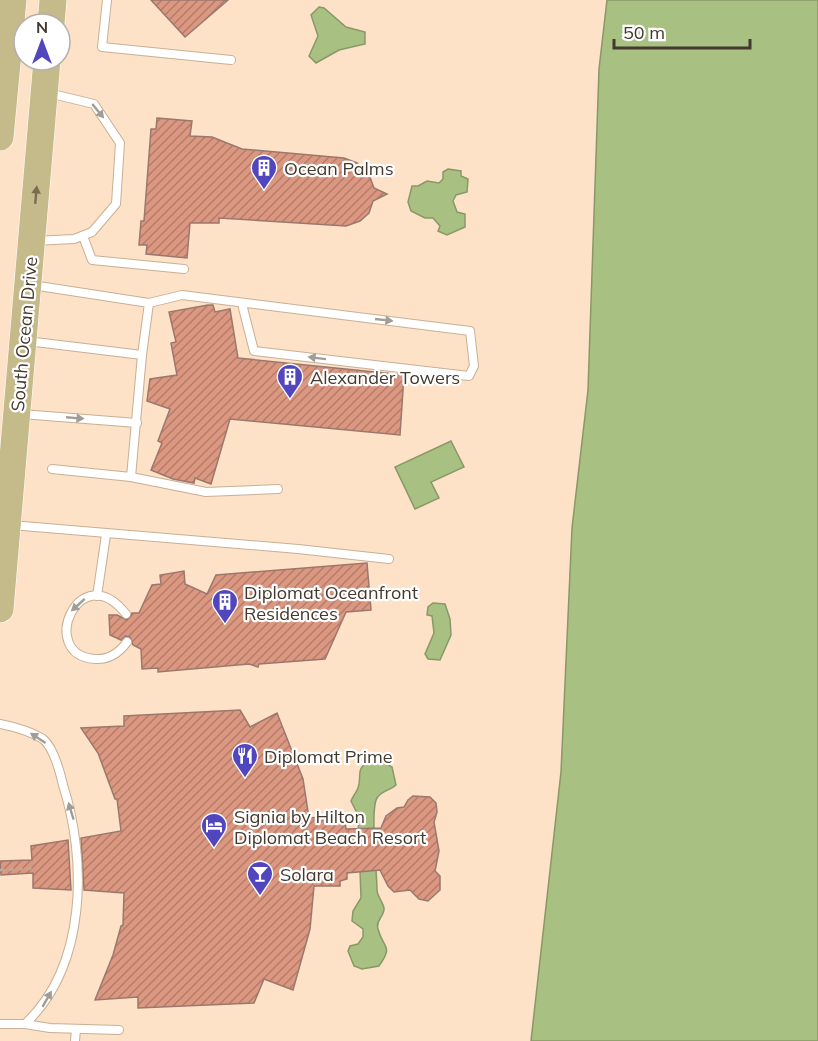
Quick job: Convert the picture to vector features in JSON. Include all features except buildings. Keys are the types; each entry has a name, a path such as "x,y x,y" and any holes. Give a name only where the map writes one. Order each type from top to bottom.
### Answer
{"main road":[{"path":"0,137 5,36 13,0"},
{"name":"South Ocean Drive","path":"0,609 7,525 6,458 17,413 47,72"}],"lane":[{"path":"107,0 102,47 231,60"},
{"path":"32,241 74,239 83,236 92,232 116,204 120,143 94,104 45,92"},
{"path":"83,236 92,260 184,269"},
{"path":"28,285 149,303 182,296 470,331 474,366 469,376 254,351 242,304"},
{"path":"131,477 149,303"},
{"path":"23,341 142,355"},
{"path":"17,413 137,423"},
{"path":"52,469 131,477 206,492 278,489"},
{"path":"7,525 106,535 298,549 389,559"},
{"path":"97,596 106,535"},
{"path":"126,614 117,602 97,596 87,598 71,610 67,620 68,640 82,656 92,659 112,656 127,642"},
{"path":"0,724 20,728 45,741 59,772 74,821 78,900 63,971 43,1007 25,1024"},
{"path":"0,1024 119,1030"},
{"path":"75,1041 76,1029"}],"path":[{"path":"0,870 35,868"}],"shaded area":[{"path":"607,0 818,0 818,1041 531,1041 561,772 572,528 588,390 599,69"},
{"path":"319,7 324,8 346,27 365,32 365,44 339,50 316,63 309,56 318,36 311,15"},
{"path":"448,169 461,171 461,176 468,179 467,192 456,195 453,201 457,212 465,214 465,227 447,235 438,231 440,226 433,218 425,218 411,211 408,202 412,186 418,186 427,181 439,183 443,179 443,172"},
{"path":"451,441 464,467 431,482 439,498 415,509 395,467"},
{"path":"433,603 445,604 450,619 451,635 440,660 428,659 425,654 434,633 432,616 427,615 428,607"},
{"path":"372,760 379,760 392,767 396,785 381,793 377,798 374,815 377,890 384,908 377,926 387,950 379,966 362,969 354,966 348,951 350,946 358,944 363,937 363,929 352,921 353,911 361,898 358,815 351,801 358,788 362,766"}],"place":[{"name":"Ocean Palms","path":"264,191"},
{"name":"Alexander Towers","path":"290,400"},
{"name":"Diplomat Oceanfront Residences","path":"225,625"},
{"name":"Diplomat Prime","path":"245,779"},
{"name":"Signia by Hilton Diplomat Beach Resort","path":"214,849"},
{"name":"Solara","path":"260,897"}]}
